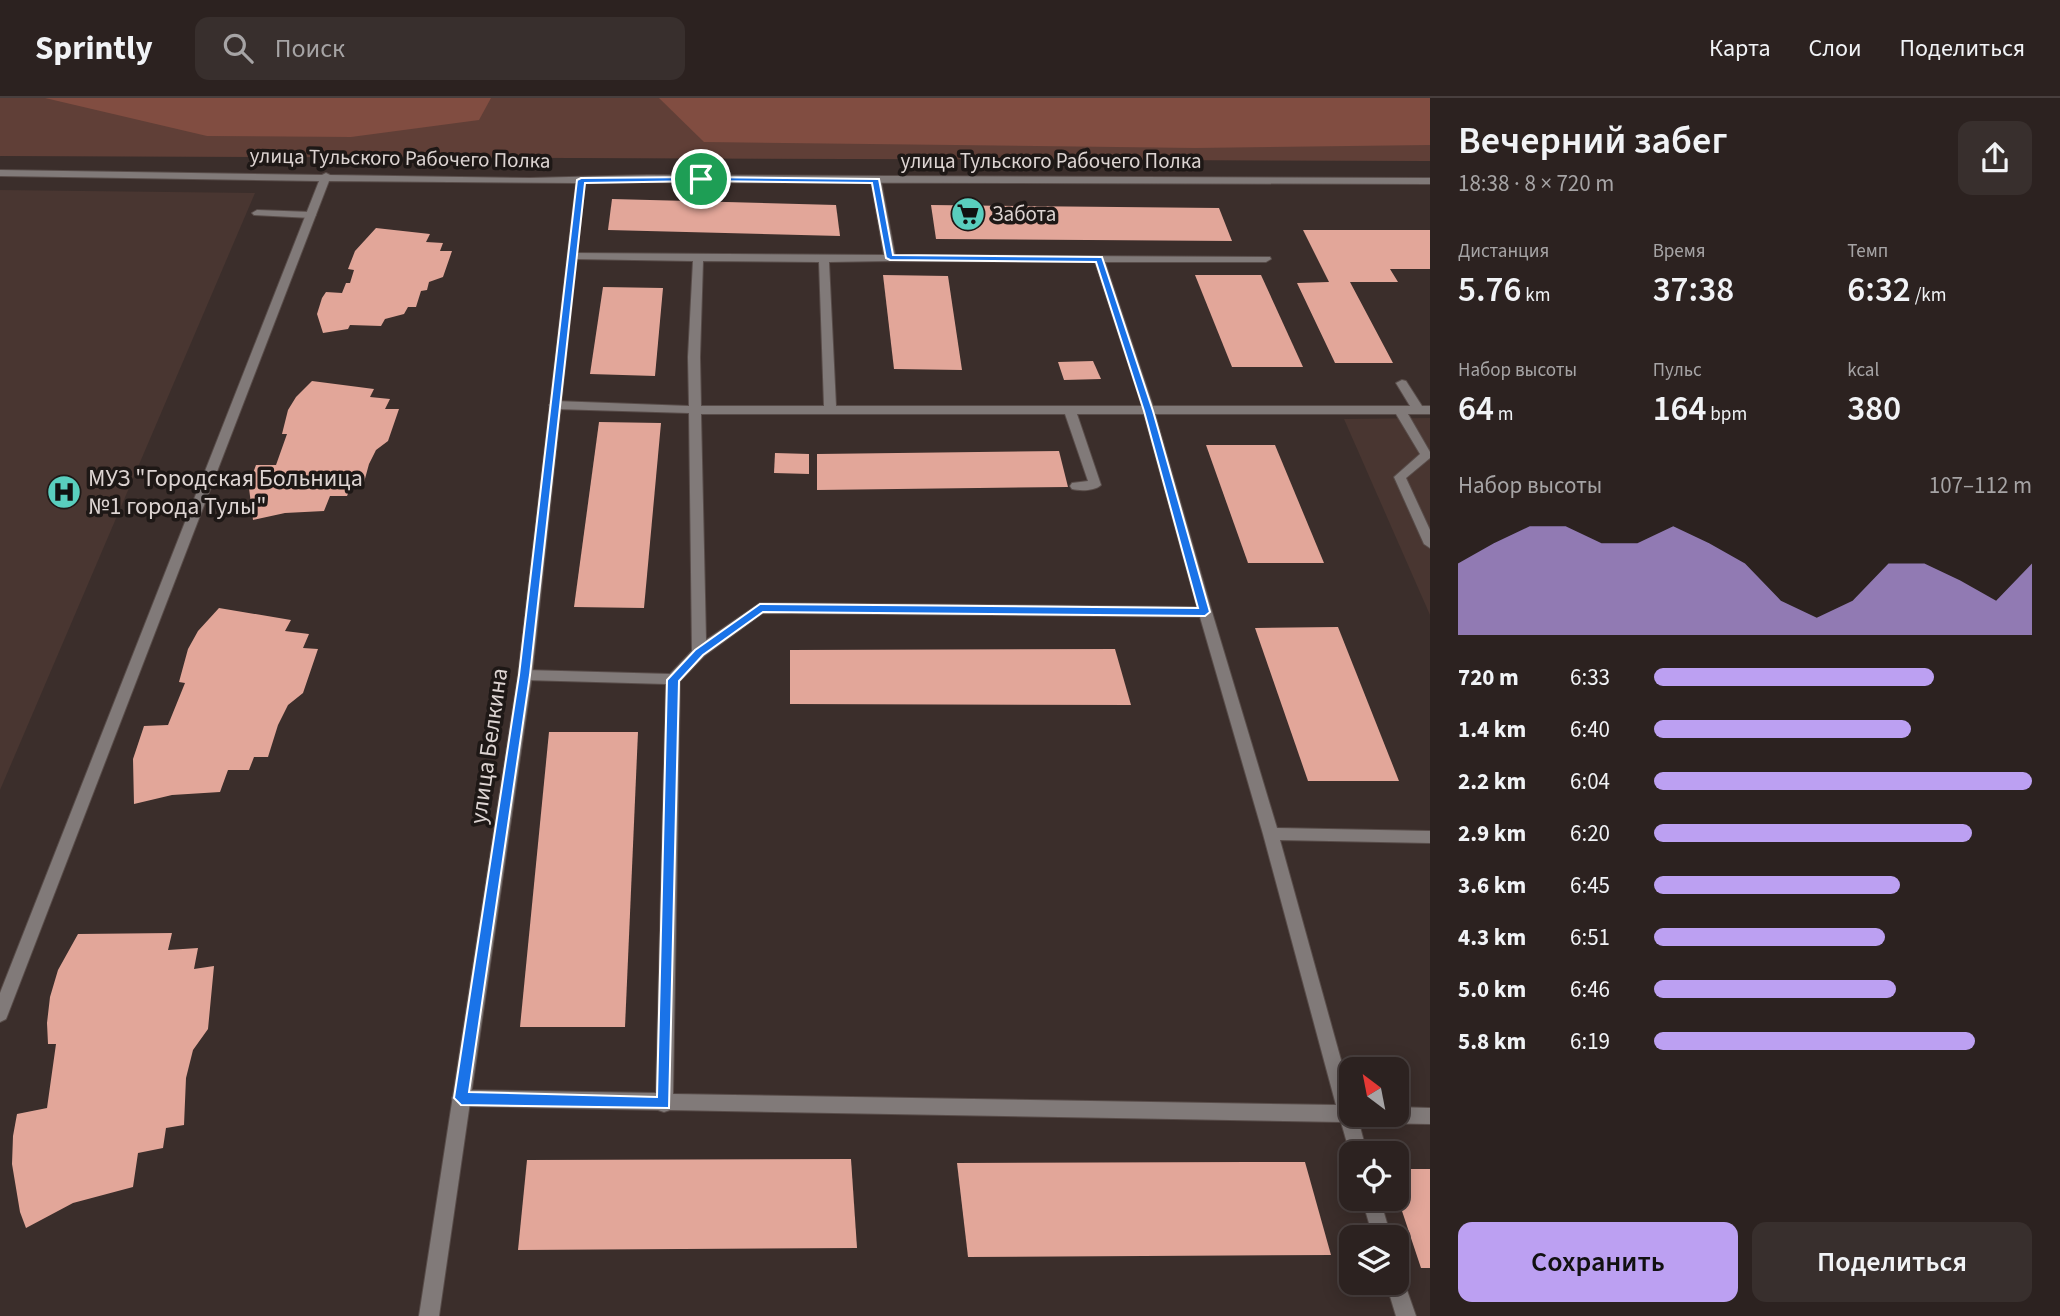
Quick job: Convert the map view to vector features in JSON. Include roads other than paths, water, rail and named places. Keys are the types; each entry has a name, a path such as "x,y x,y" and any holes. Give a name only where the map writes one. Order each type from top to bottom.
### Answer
{"street":[{"name":"улица Тульского Рабочего Полка","path":"0,173 581,180 1430,181"},
{"path":"0,1014 327,176"},
{"name":"улица Белкина","path":"429,1316 524,675 581,180"},
{"path":"876,181 890,258"},
{"path":"257,213 311,215"},
{"path":"574,256 1266,259"},
{"path":"698,258 694,356 699,652"},
{"path":"824,259 830,411"},
{"path":"1099,259 1149,411 1339,1078"},
{"path":"1402,383 1424,410"},
{"path":"555,405 830,411 1424,410"},
{"path":"1070,410 1095,485 1076,486"},
{"path":"1400,410 1426,455 1400,477 1430,544"},
{"path":"664,1104 673,680 699,652 760,608 1205,612"},
{"path":"524,675 673,680"},
{"path":"1271,834 1430,837"},
{"path":"461,1098 664,1104 1339,1114"},
{"path":"1409,1116 1430,1116"},
{"path":"1399,1295 1406,1316"}],"place":[{"name":"Забота","path":"968,214"},
{"name":"МУЗ \"Городская Больница №1 города Тулы\"","path":"64,492"}]}
